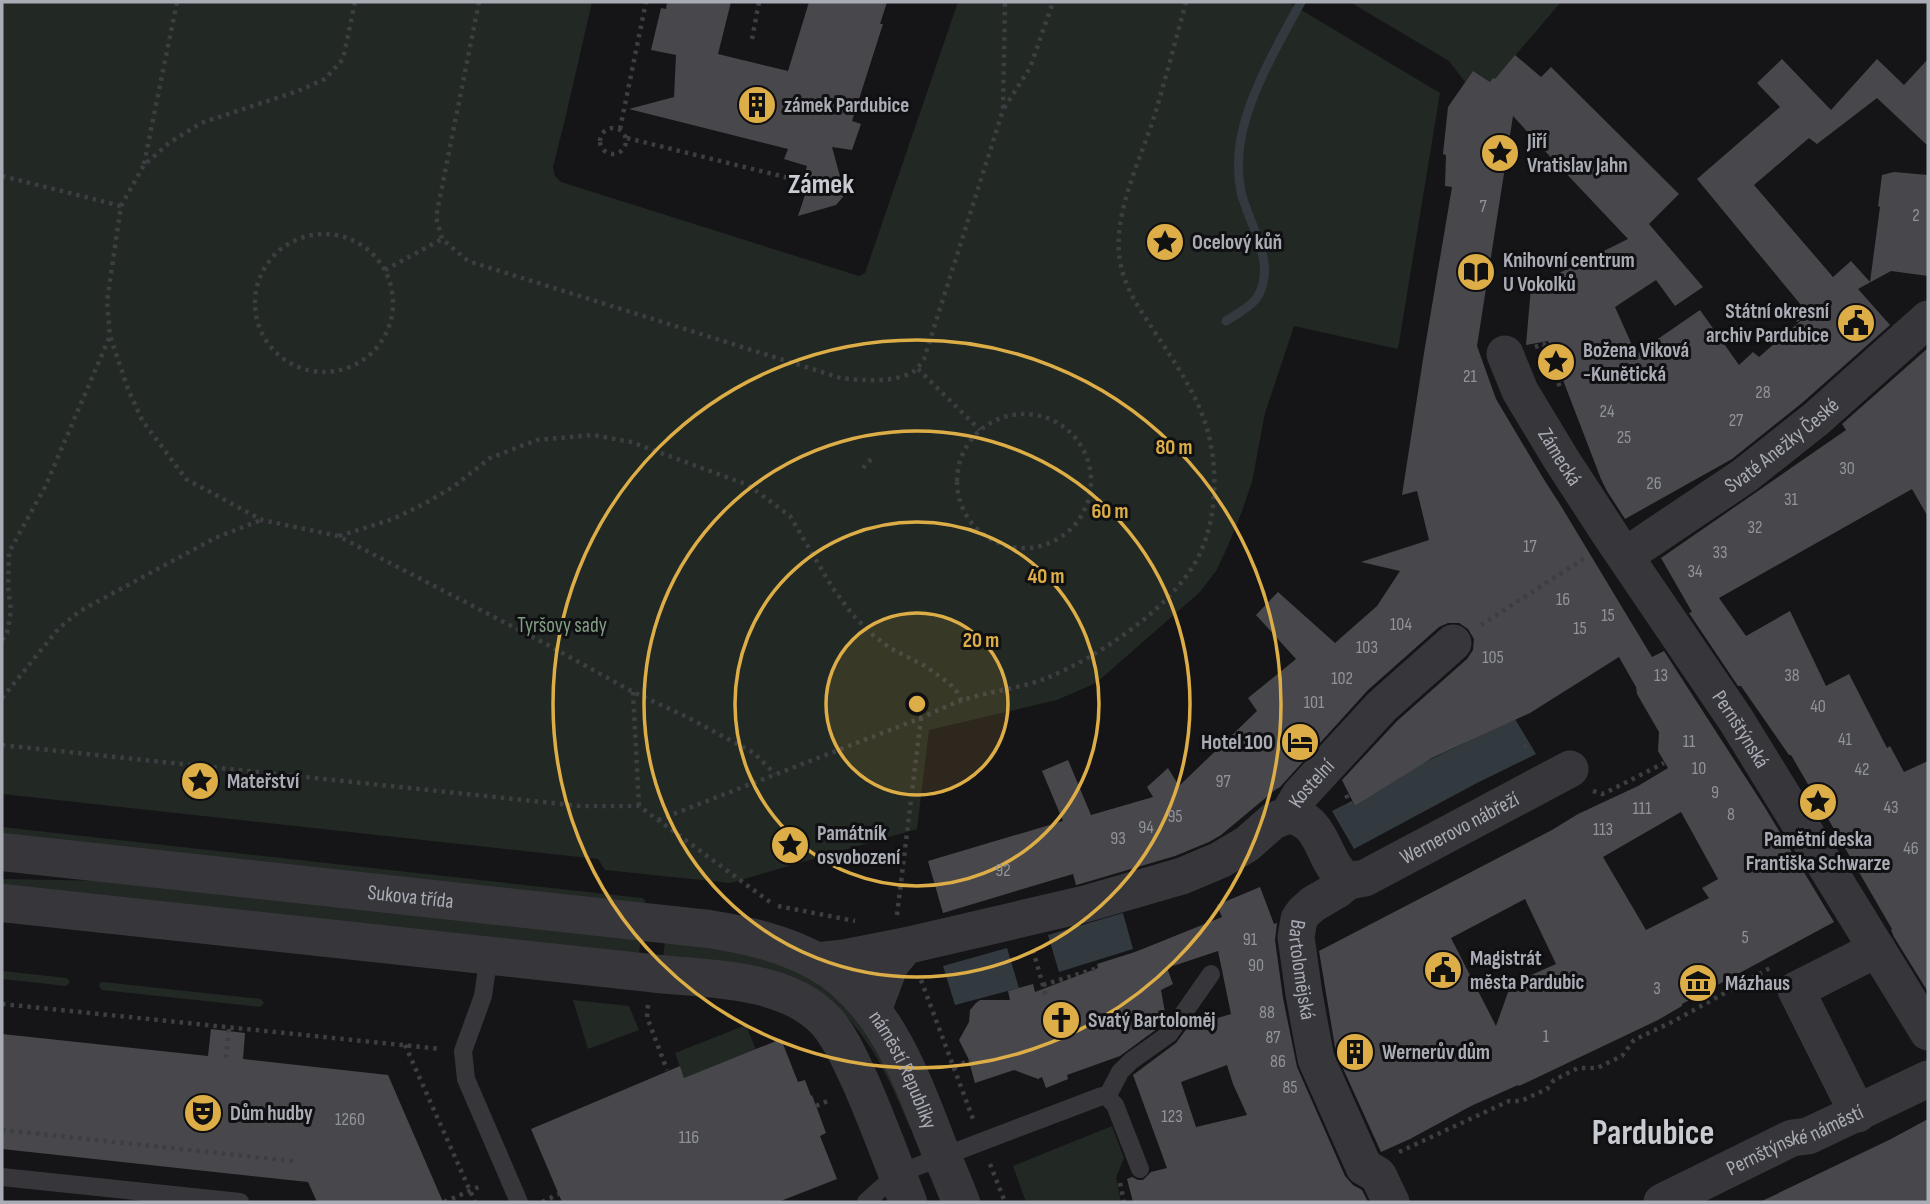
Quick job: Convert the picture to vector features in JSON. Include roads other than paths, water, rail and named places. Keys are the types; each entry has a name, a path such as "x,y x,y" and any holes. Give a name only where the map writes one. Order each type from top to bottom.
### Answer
{"street":[{"name":"Svaté Anežky České","path":"1608,555 1744,476 1816,419 1928,319"},
{"name":"Zámecká","path":"1505,354 1520,391 1561,459 1608,555"},
{"name":"Pernštýnská","path":"1608,555 1736,720 1877,949"},
{"name":"Kostelní","path":"816,961 844,958 901,930 1085,904 1202,869 1240,849 1273,821 1288,815 1296,799 1382,706 1453,643"},
{"name":"Wernerovo nábřeží","path":"1349,881 1365,878 1570,769"},
{"path":"1288,815 1303,818 1309,823 1340,874 1349,881"},
{"name":"Sukova třída","path":"2,852 709,929 758,938 816,961"},
{"name":"Bartolomějská","path":"1349,881 1304,912 1299,919 1296,937 1316,1059 1364,1167 1378,1175 1391,1202"},
{"path":"2,902 489,955"},
{"path":"873,1010 901,930"},
{"path":"1858,1114 1783,979 1877,949 1928,1032"},
{"name":"náměstí Republiky","path":"489,955 748,984 777,991 803,1003 826,1021 845,1048 903,1188"},
{"name":"náměstí Republiky","path":"816,961 842,978 873,1010 891,1038 910,1074 961,1202"},
{"name":"Pernštýnské náměstí","path":"1662,1202 1792,1138 1808,1136 1928,1079"}],"lane":[{"path":"489,955 483,996 463,1051 466,1079 519,1202"},
{"path":"1107,1097 1120,1072 1169,1034 1211,974"},
{"path":"866,1202 903,1188 942,1156 1095,1098 1107,1097 1115,1105 1140,1169"},
{"path":"2,1177 240,1202"}],"waterway":[{"path":"1226,321 1256,299 1264,273 1260,246 1240,186 1239,156 1244,126 1264,71 1301,2"}],"place":[{"name":"zámek Pardubice","path":"757,105"},
{"name":"Jiří Vratislav Jahn","path":"1500,153"},
{"name":"Ocelový kůň","path":"1165,242"},
{"name":"Knihovní centrum U Vokolků","path":"1476,272"},
{"name":"Státní okresní archiv Pardubice","path":"1856,323"},
{"name":"Božena Viková -Kunětická","path":"1556,362"},
{"name":"Hotel 100","path":"1300,742"},
{"name":"Mateřství","path":"200,781"},
{"name":"Pamětní deska Františka Schwarze","path":"1818,802"},
{"name":"Památník osvobození","path":"790,845"},
{"name":"Magistrát města Pardubic","path":"1443,970"},
{"name":"Mázhaus","path":"1698,983"},
{"name":"Svatý Bartoloměj","path":"1061,1020"},
{"name":"Wernerův dům","path":"1355,1052"},
{"name":"Dům hudby","path":"203,1113"}],"district":[{"name":"Zámek","path":"821,184"},
{"name":"Pardubice","path":"1653,1133"}],"park label":[{"name":"Tyršovy sady","path":"562,625"}]}
